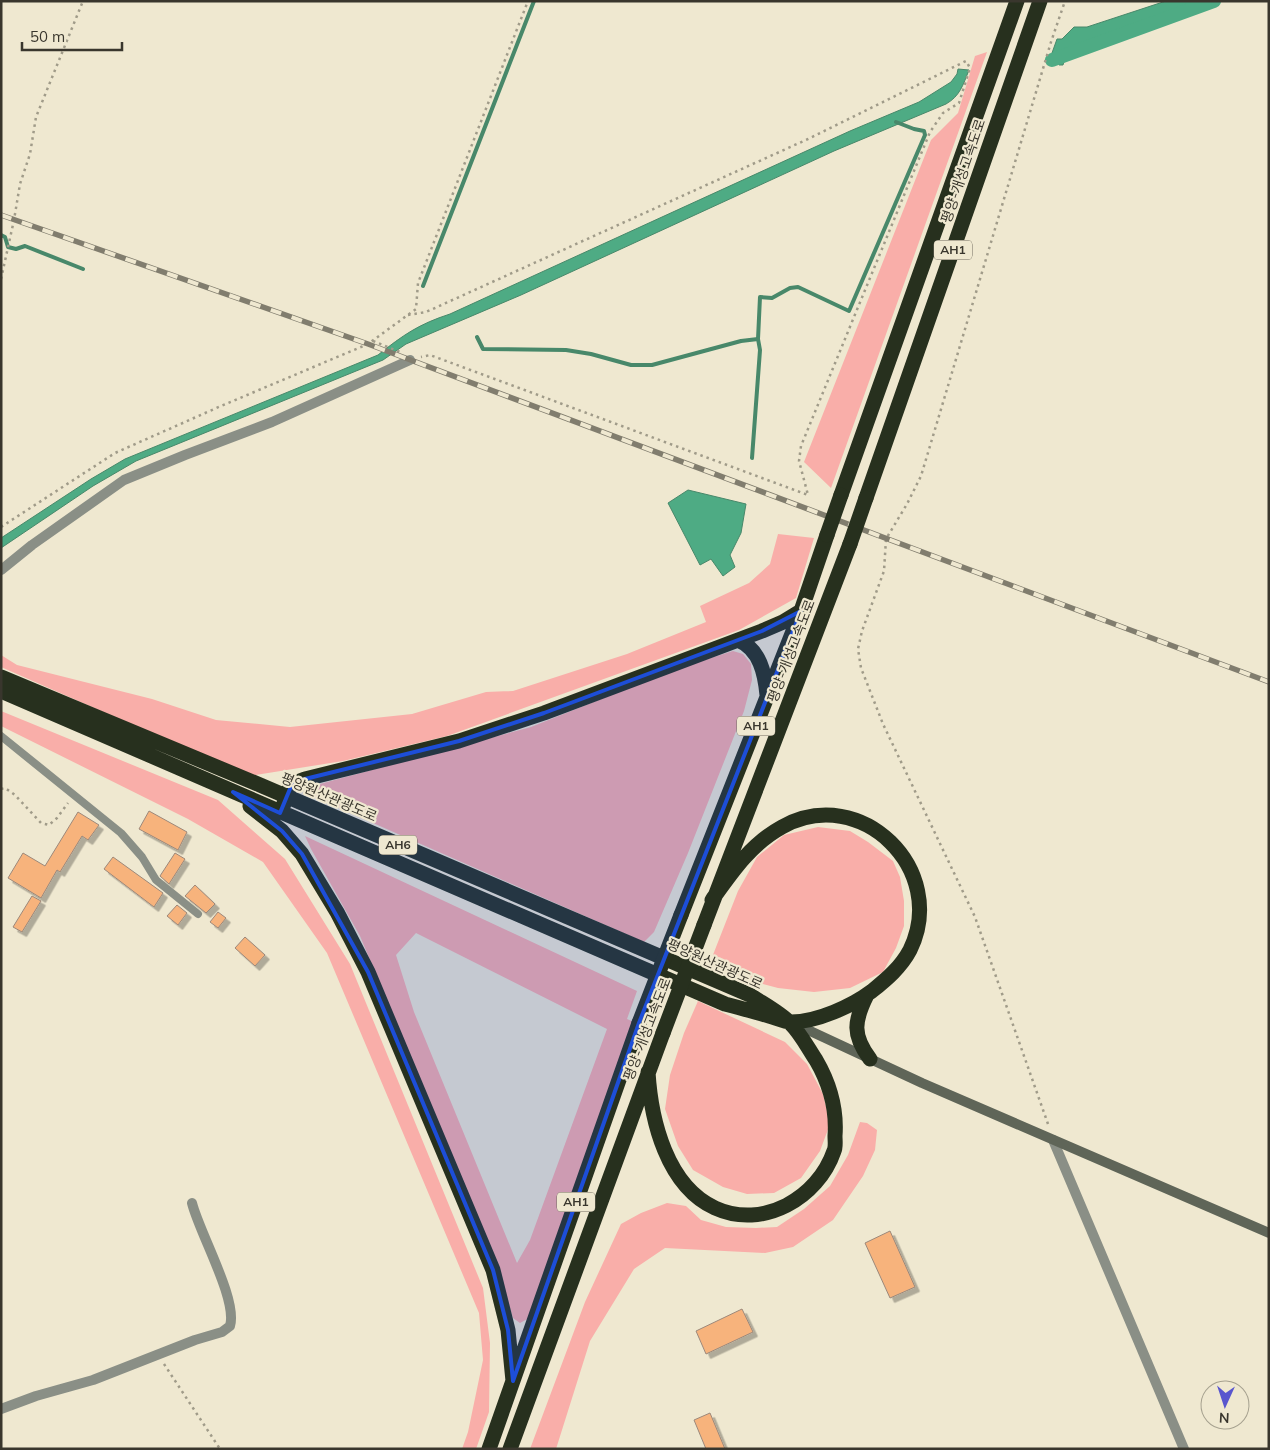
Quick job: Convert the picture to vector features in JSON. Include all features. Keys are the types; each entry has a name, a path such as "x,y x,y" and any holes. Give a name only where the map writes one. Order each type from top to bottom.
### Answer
{"highway":[{"name":"평양-개성고속도로","path":"489,1449 639,1023 801,611 1017,1"},
{"name":"평양-개성고속도로","path":"510,1449 712,900 850,544 1040,1"},
{"path":"290,817 283,803 292,784 305,779 468,738 544,713 738,640 783,622 801,611"},
{"path":"738,640 747,643 754,652 766,681 767,697"},
{"name":"평양원산관광도로","path":"1,677 750,995 790,1022"},
{"name":"평양원산관광도로","path":"1,692 725,1004 790,1022"},
{"path":"233,792 282,830 302,854 337,912 368,972 494,1270 508,1330 513,1381"},
{"path":"712,900 734,868 753,847 783,826 797,820 811,817 840,816 862,823 881,833 902,854 912,873 918,894 918,923 910,950 902,963 893,974 867,995 851,1004 833,1012 801,1021 790,1022"},
{"path":"867,995 859,1010 856,1028 859,1042 870,1059"},
{"path":"648,1072 649,1092 658,1128 670,1162 684,1184 706,1203 716,1209 731,1213 744,1215 758,1214 783,1208 811,1189 826,1169 835,1150 836,1123 831,1094 822,1072 804,1041 790,1022"}],"street":[{"path":"1,570 32,545 124,480 272,422 410,360"},
{"path":"790,1022 1053,1140 1269,1233"},
{"path":"1053,1140 1184,1449"},
{"path":"1,1408 92,1380 195,1340 222,1332 230,1326 232,1312 203,1231 195,1217 192,1203"}],"lane":[{"path":"1,736 121,833 142,857 156,880 198,914"}],"path":[{"path":"1,279 20,184 30,154 36,117 84,1"},
{"path":"1,527 115,453 373,342 416,309 418,283 528,1"},
{"path":"1053,1140 975,917 883,724 861,668 858,649 862,631 884,571 886,539 921,476 1051,42 1065,1"},
{"path":"373,342 411,356 410,360 430,355 808,495 799,461 801,446 930,132 943,113 959,103 970,68 966,61 808,138 426,312 408,315"},
{"path":"1,789 5,788 15,795 41,824 49,825 66,806 72,795"},
{"path":"157,1355 220,1449"}],"highlighted area":[{"path":"801,611 639,1023 513,1381 508,1330 493,1270 368,972 302,854 282,831 233,792 280,813 292,784 305,779 459,741 544,713 762,631"}],"shaded area":[{"path":"1166,1 1215,1 1081,45 1067,51 1063,65 1059,65 1061,52 1052,53 1057,39 1062,39 1074,27 1087,27"},
{"path":"987,52 831,488 804,462 931,140 958,113 975,56"},
{"path":"958,69 969,70 958,94 946,104 834,151 521,295 406,344 383,360 136,461 93,486 1,548 1,538 125,459 378,355 420,326 850,131 919,102 951,82"},
{"path":"688,490 746,504 741,533 730,555 735,567 723,576 711,559 700,565 668,503"},
{"path":"778,534 814,538 796,598 739,630 447,736 343,761 249,776 1,667 1,655 17,665 152,699 216,720 290,727 412,714 486,692 513,691 627,654 706,622 700,606 749,583 770,564"},
{"path":"733,651 743,654 751,664 752,680 744,711 688,853 654,932 644,942 307,794 305,788 531,727 679,668"},
{"path":"1,711 218,800 285,859 350,964 483,1288 490,1343 489,1412 476,1449 462,1449 468,1432 483,1360 479,1313 327,953 263,862 188,819 1,726"},
{"path":"818,827 850,831 893,861 900,877 904,901 904,926 896,948 883,972 850,988 814,992 778,988 748,980 709,965 738,891 757,857 784,835"},
{"path":"305,836 637,991 627,1019 634,1022 531,1317 520,1323 513,1318 493,1254 360,936","holes":["416,933 607,1029 530,1240 517,1263 414,1012 396,955"]},
{"path":"698,1001 785,1042 807,1064 823,1094 830,1124 820,1151 801,1178 774,1193 747,1194 723,1187 693,1170 678,1146 665,1109 670,1075 684,1033"},
{"path":"860,1122 867,1123 877,1130 875,1150 863,1176 833,1220 793,1247 765,1253 665,1248 634,1269 590,1341 556,1449 530,1449 585,1302 621,1224 641,1213 667,1203 686,1206 701,1220 726,1227 777,1227 804,1209 830,1186 848,1155"}],"building":[{"path":"149,811 187,832 178,850 139,829"},
{"path":"78,812 99,825 88,840 82,836 60,872 57,870 41,898 8,878 23,853 45,866"},
{"path":"175,853 185,859 169,884 160,876"},
{"path":"113,857 163,893 154,907 104,869"},
{"path":"195,885 215,904 206,913 185,896"},
{"path":"32,896 41,901 22,932 13,927"},
{"path":"177,905 187,913 178,925 167,916"},
{"path":"218,912 226,918 218,928 210,922"},
{"path":"245,937 265,955 255,966 235,948"},
{"path":"890,1231 915,1287 890,1298 865,1243"},
{"path":"742,1309 753,1332 706,1354 696,1331"},
{"path":"710,1413 725,1449 706,1449 694,1420"}],"waterway":[{"path":"423,286 534,1"},
{"path":"1052,60 1214,1"},
{"path":"752,458 760,350 758,339 760,297 772,298 790,288 798,287 849,311 925,135 924,131 896,122"},
{"path":"1,235 5,237 8,247 16,249 25,246 83,269"},
{"path":"477,337 483,349 566,350 591,354 631,365 652,365 741,341 758,339"}],"railway":[{"path":"1,215 368,344 1269,682"}]}
